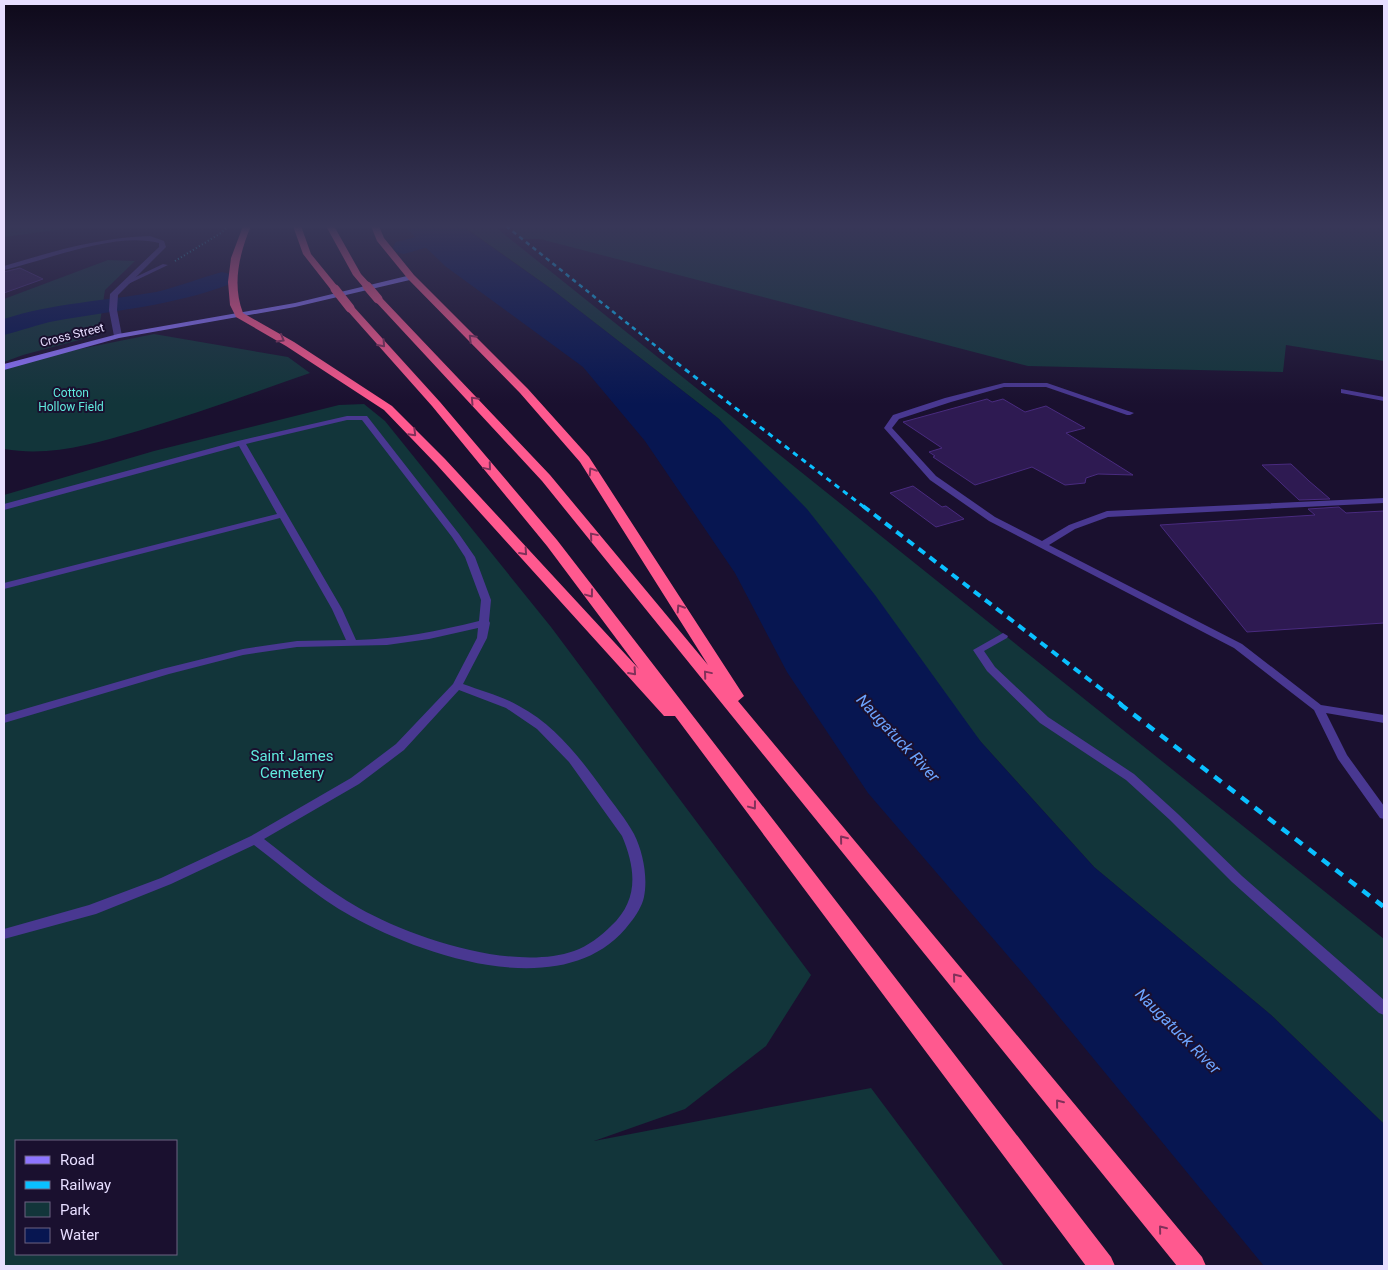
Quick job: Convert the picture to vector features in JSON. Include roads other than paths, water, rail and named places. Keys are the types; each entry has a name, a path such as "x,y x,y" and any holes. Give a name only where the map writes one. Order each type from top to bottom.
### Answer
{"highway":[{"path":"235,285 235,307 239,315 290,344 388,408 441,462 738,787"},
{"path":"332,285 436,404 552,543 1102,1266"},
{"path":"366,285 546,478 1193,1266"},
{"path":"419,285 524,391 585,460 772,752"}],"street":[{"path":"118,336 112,301 118,288 122,285"},
{"name":"Cross Street","path":"4,367 118,336 324,299 378,285"}],"lane":[{"path":"1130,413 1047,384 1004,385 948,400 896,418 888,428 933,478 992,519 1238,646 1318,708 1342,756 1384,815"},
{"path":"1344,391 1384,399"},
{"path":"4,507 241,443 347,418 360,417 368,419 443,517 470,557 486,600 482,638 457,686 400,747 355,781 255,839 158,885 91,910 4,934"},
{"path":"241,443 337,609 353,643"},
{"path":"1042,545 1072,527 1107,514 1384,500"},
{"path":"4,586 282,515"},
{"path":"4,719 166,671 243,652 297,644 387,642 429,636 485,623"},
{"path":"1003,636 978,650 991,669 1044,720 1130,777 1237,879 1384,1008"},
{"path":"255,839 353,911 384,928 421,942 479,956 530,963 566,959 588,951 607,939 626,919 638,896 636,867 628,836 588,777 561,745 534,721 497,700 457,686"},
{"path":"1318,708 1384,719"}],"water":[{"name":"Naugatuck River","path":"471,285 546,285 719,419 807,509 875,595 981,742 1094,867 1271,1015 1384,1124 1384,1266 1264,1266 1028,979 868,793 787,672 735,573 645,441 583,367"}],"waterway":[{"path":"4,327 56,313 164,297 204,285"}],"railway":[{"path":"580,285 662,351"},
{"path":"660,350 864,507"},
{"path":"863,506 1122,705"},
{"path":"1120,704 1384,907"}],"park label":[{"name":"Cotton Hollow Field","path":"71,400"},
{"name":"Saint James Cemetery","path":"292,764"}]}
